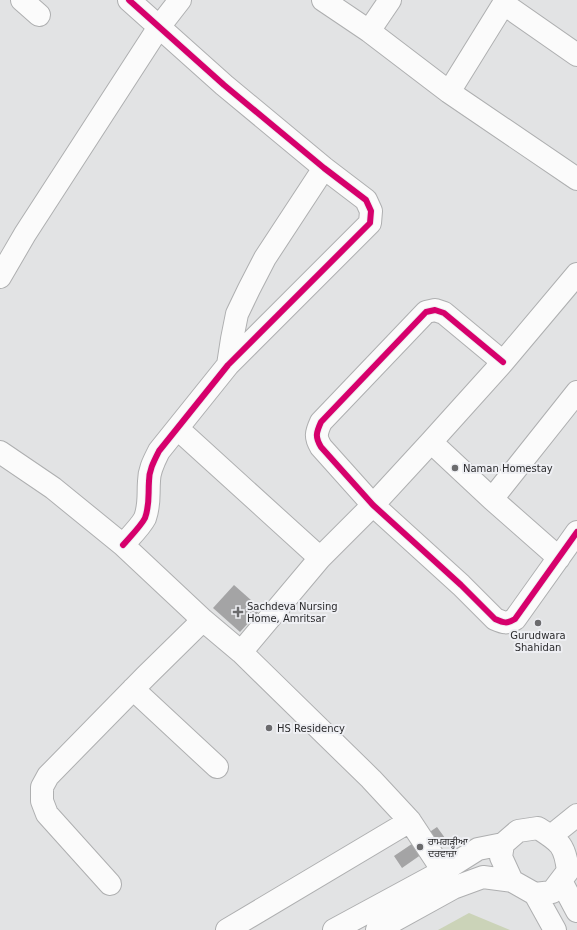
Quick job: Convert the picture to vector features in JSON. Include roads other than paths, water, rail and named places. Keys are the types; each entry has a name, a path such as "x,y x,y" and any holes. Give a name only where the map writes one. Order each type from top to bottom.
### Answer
{"street":[{"path":"22,0 40,15"},
{"path":"123,545 144,520 148,508 149,480 152,465 159,451 228,365 370,223 371,211 366,200 324,168 224,84 129,0"},
{"path":"0,277 26,234 160,27 180,0"},
{"path":"323,0 370,31 449,92 577,179"},
{"path":"370,31 390,0"},
{"path":"449,92 505,2 577,55"},
{"path":"228,365 237,314 248,289 265,258 324,168"},
{"path":"241,652 320,558 373,505 431,442 574,282"},
{"path":"504,362 444,313 435,310 426,312 321,422 317,430 317,439 321,447 373,505 456,580 496,619 503,622 510,622 515,618 577,532"},
{"path":"492,499 577,392"},
{"path":"178,429 320,558"},
{"path":"431,442 492,499 559,558"},
{"path":"0,452 53,488 123,545 203,620 241,652 371,779 410,821 443,871"},
{"path":"110,884 47,814 42,801 42,787 48,776 203,620"},
{"path":"133,690 217,767"},
{"path":"551,836 577,815"},
{"path":"227,930 410,821"},
{"path":"334,930 443,871 478,849 503,844 518,831 538,828 572,852 568,872 552,892 535,894"},
{"path":"503,844 501,857 512,880"},
{"path":"377,930 453,888 483,877 512,880 535,894 555,930"},
{"path":"561,881 577,911"}],"place":[{"name":"Naman Homestay","path":"455,468"},
{"name":"Sachdeva Nursing Home, Amritsar","path":"238,612"},
{"name":"Gurudwara Shahidan","path":"538,623"},
{"name":"HS Residency","path":"269,728"},
{"name":"ਰਾਮਗੜ੍ਹੀਆ ਦਰਵਾਜ਼ਾ","path":"420,847"}]}
